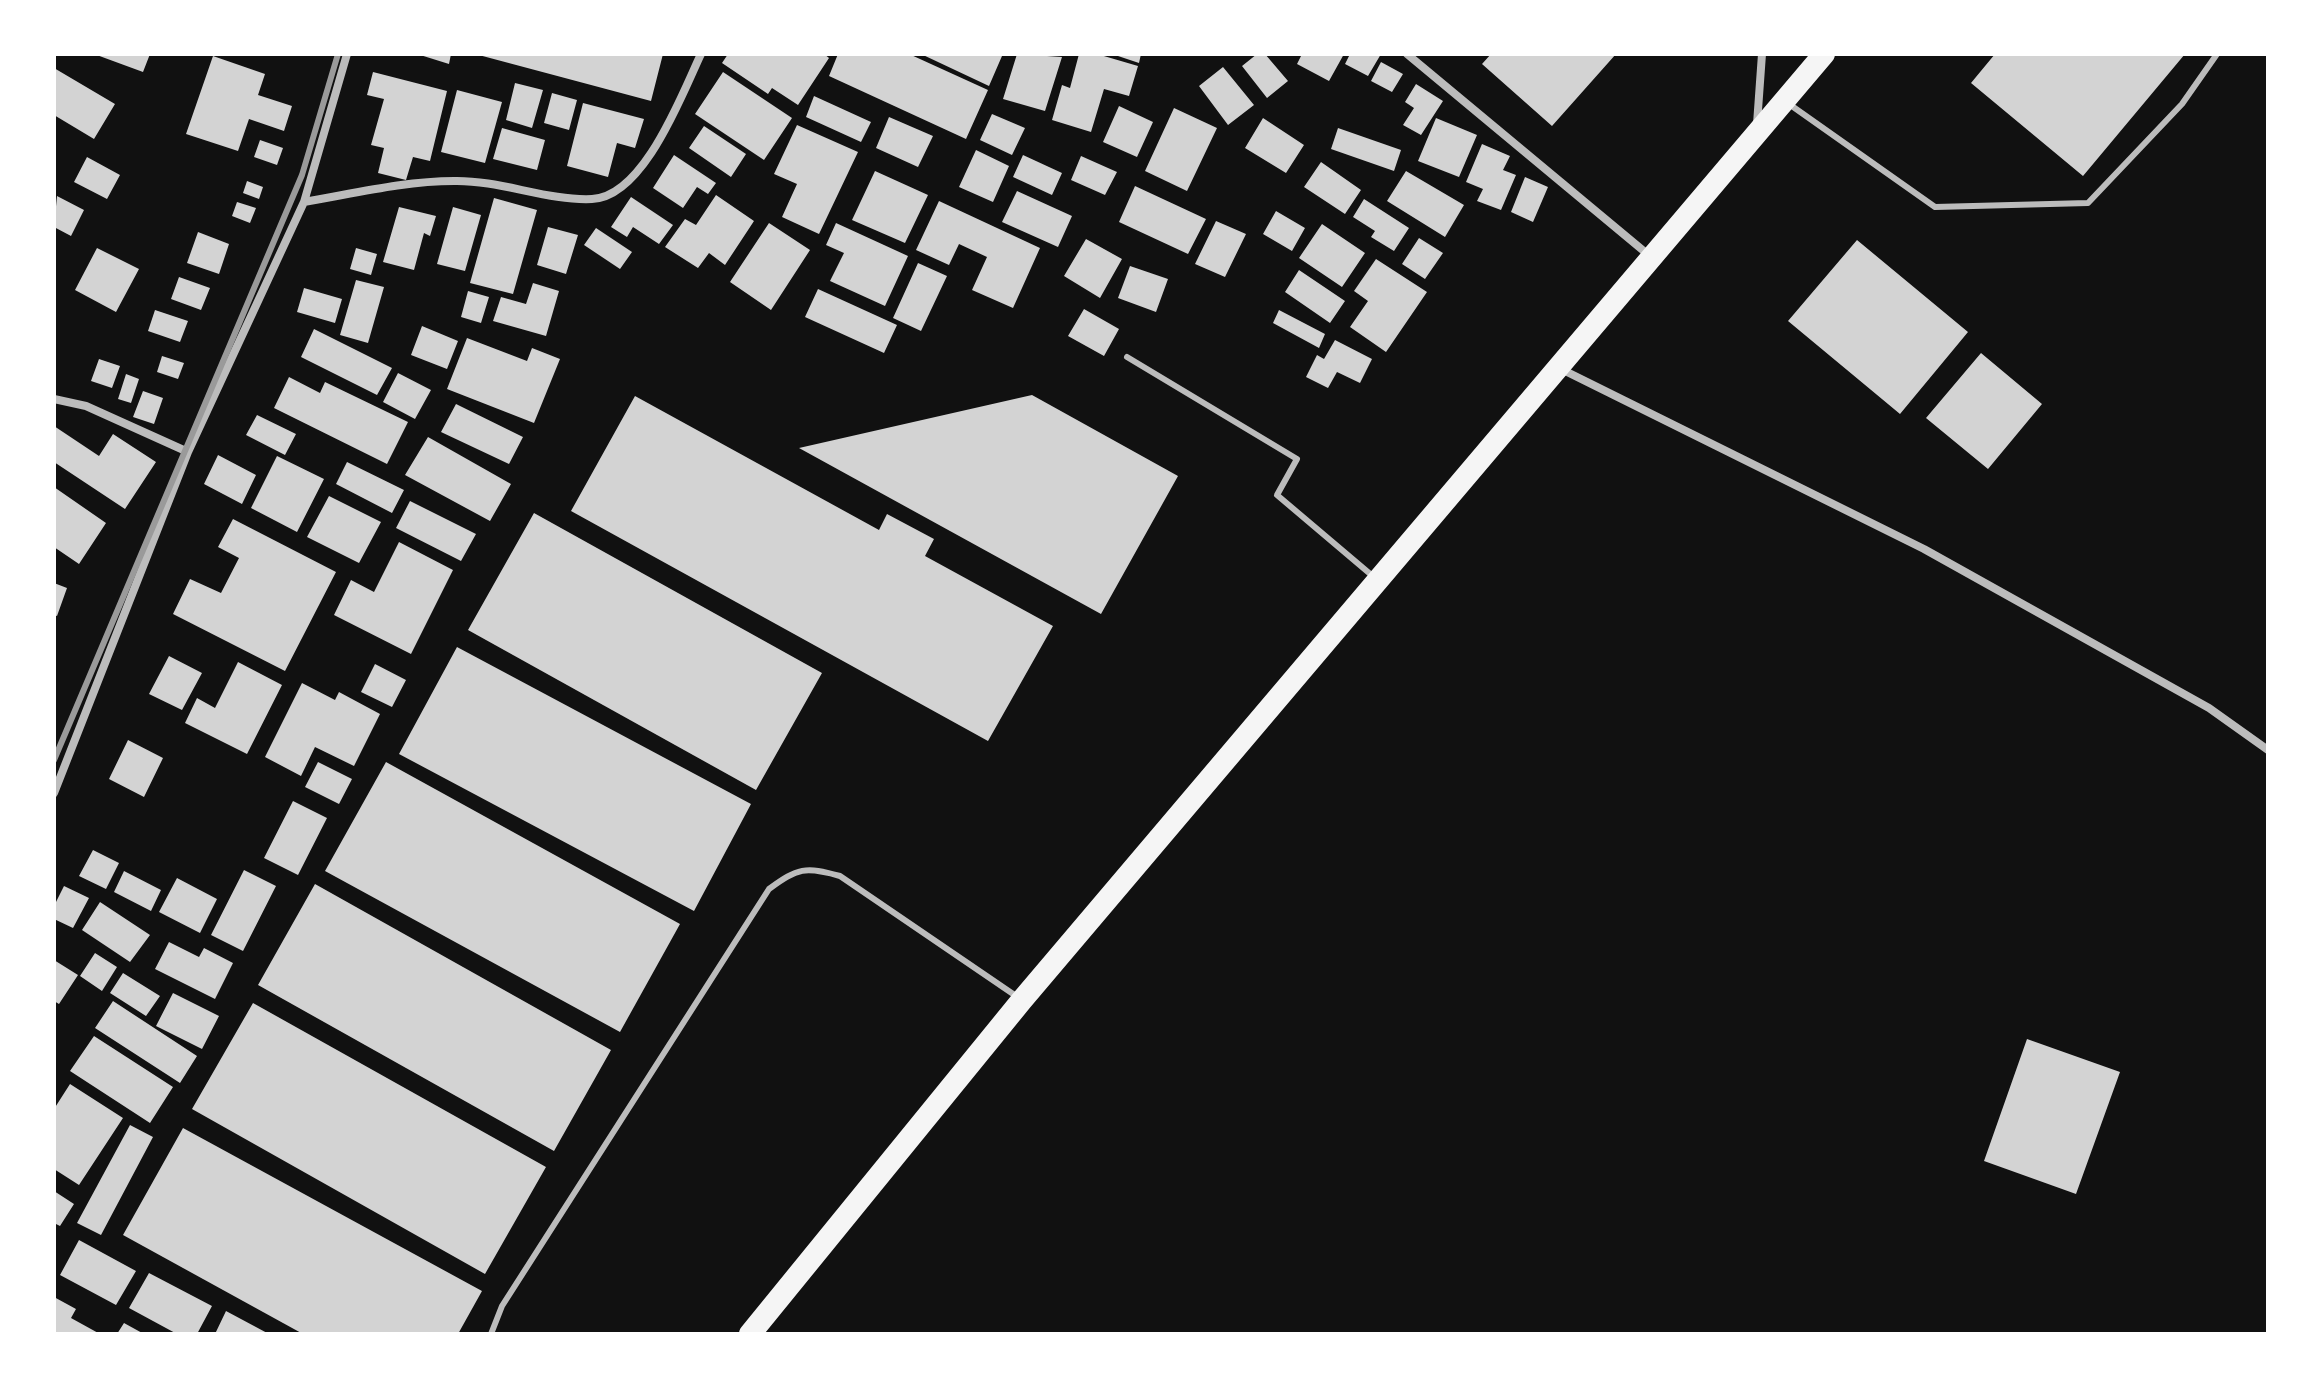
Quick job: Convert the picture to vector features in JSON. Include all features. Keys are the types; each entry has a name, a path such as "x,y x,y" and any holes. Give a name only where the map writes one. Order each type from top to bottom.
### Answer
{"highway":[{"path":"750,1334 1022,1000 1824,54"}],"street":[{"path":"54,793 188,452 304,202 347,54"},
{"path":"304,202 455,180 595,200 617,190 637,174 657,144 701,54"},
{"path":"1407,54 1652,258"},
{"path":"1757,133 1762,54"},
{"path":"1558,368 1924,549 2209,708 2268,750"},
{"path":"54,399 86,406 188,452"}],"lane":[{"path":"1784,100 1935,207 2088,203 2182,104 2217,54"},
{"path":"1127,357 1297,459 1277,495 1377,580"},
{"path":"491,1334 502,1306 769,889 793,871 814,868 840,876 1022,1000"}],"building":[{"path":"94,54 150,54 143,72"},
{"path":"417,54 451,54 449,64"},
{"path":"475,54 663,54 651,101"},
{"path":"728,54 824,54 829,58 798,105 772,88 768,94 722,63"},
{"path":"838,54 909,54 988,90 966,139 829,76"},
{"path":"921,54 997,54 1002,56 989,86"},
{"path":"1017,54 1062,57 1045,111 1003,99"},
{"path":"1079,54 1097,54 1138,66 1129,96 1104,89 1091,132 1052,120 1062,85 1070,88"},
{"path":"1112,54 1141,54 1139,63"},
{"path":"1257,54 1265,54 1288,81 1267,98 1242,66"},
{"path":"1302,54 1344,54 1329,81 1297,64"},
{"path":"1350,54 1381,54 1368,76 1345,64"},
{"path":"1491,54 1616,54 1552,126 1482,64"},
{"path":"1995,54 2185,54 2083,176 1971,83"},
{"path":"213,56 265,74 258,95 292,106 284,131 249,119 238,151 186,134"},
{"path":"1381,62 1403,74 1392,92 1371,81"},
{"path":"1223,67 1254,105 1228,125 1199,86"},
{"path":"54,68 115,104 94,139 54,115"},
{"path":"373,72 447,91 430,161 413,157 406,180 378,173 384,148 371,145 384,99 367,95"},
{"path":"723,72 792,118 764,160 695,114"},
{"path":"515,83 543,90 532,128 506,120"},
{"path":"1416,84 1443,101 1421,135 1403,125 1414,108 1405,102"},
{"path":"457,90 502,102 485,163 441,152"},
{"path":"552,93 577,100 569,130 544,123"},
{"path":"814,96 871,122 861,142 806,117"},
{"path":"583,103 644,119 635,148 617,143 608,177 567,166"},
{"path":"1119,106 1153,122 1137,157 1103,142"},
{"path":"1174,108 1217,128 1187,191 1145,171"},
{"path":"992,114 1025,128 1012,155 980,140"},
{"path":"889,117 933,136 918,167 876,148"},
{"path":"1263,118 1304,145 1286,173 1245,148"},
{"path":"1436,118 1477,135 1459,177 1418,161"},
{"path":"797,125 858,152 819,234 782,217 797,184 774,174"},
{"path":"704,126 746,154 731,177 689,148"},
{"path":"502,128 545,140 537,170 493,159"},
{"path":"1338,128 1401,150 1394,171 1331,149"},
{"path":"260,140 283,148 277,165 254,157"},
{"path":"1482,144 1510,156 1503,170 1516,175 1501,210 1477,201 1483,189 1466,182"},
{"path":"976,150 1009,166 993,202 959,187"},
{"path":"674,155 716,183 708,194 697,187 683,208 653,188"},
{"path":"1023,155 1062,173 1052,195 1013,177"},
{"path":"1081,156 1117,172 1105,195 1071,180"},
{"path":"87,157 120,175 107,199 74,182"},
{"path":"1321,162 1361,190 1345,214 1304,187"},
{"path":"875,171 928,195 905,243 852,220"},
{"path":"1406,171 1464,205 1445,237 1387,201"},
{"path":"1525,177 1548,187 1533,222 1511,212"},
{"path":"247,181 263,187 259,199 243,193"},
{"path":"1135,186 1206,219 1188,254 1119,222"},
{"path":"1017,191 1072,216 1058,247 1002,222"},
{"path":"716,195 754,221 725,265 709,253 698,268 665,247 685,219 696,225"},
{"path":"57,196 84,210 71,236 54,227"},
{"path":"631,197 673,225 659,244 633,227 627,237 611,227"},
{"path":"494,198 537,210 513,294 470,283"},
{"path":"1364,199 1409,228 1394,251 1371,237 1375,231 1353,217"},
{"path":"939,201 1040,248 1013,308 972,290 987,257 959,244 949,265 916,250"},
{"path":"237,202 256,208 250,223 232,216"},
{"path":"399,207 436,216 430,236 424,233 414,270 383,262"},
{"path":"453,207 481,215 465,271 437,264"},
{"path":"1276,211 1305,228 1292,251 1263,234"},
{"path":"1216,221 1246,234 1225,277 1195,264"},
{"path":"769,223 810,250 771,310 730,282"},
{"path":"836,223 908,256 885,306 830,281 844,253 826,245"},
{"path":"1322,224 1365,253 1342,287 1299,258"},
{"path":"548,227 578,235 566,274 537,265"},
{"path":"596,228 632,252 620,269 584,245"},
{"path":"198,232 229,244 219,274 187,263"},
{"path":"1419,238 1443,253 1425,279 1402,264"},
{"path":"1086,239 1122,259 1100,298 1064,276"},
{"path":"1857,240 1968,332 1900,414 1788,321"},
{"path":"97,248 139,269 116,312 75,290"},
{"path":"356,248 377,254 371,275 350,269"},
{"path":"1376,259 1427,292 1386,352 1350,327 1368,301 1354,291"},
{"path":"918,263 947,276 921,331 893,318"},
{"path":"1130,266 1168,279 1156,312 1118,298"},
{"path":"1299,270 1345,301 1330,323 1285,292"},
{"path":"179,277 210,288 201,310 171,299"},
{"path":"356,280 384,287 368,343 340,335"},
{"path":"533,283 559,291 546,336 493,321 501,297 526,304"},
{"path":"304,288 342,299 335,323 297,312"},
{"path":"818,289 897,325 884,353 805,317"},
{"path":"468,291 489,297 481,323 461,317"},
{"path":"1084,309 1119,329 1104,356 1068,336"},
{"path":"155,310 188,321 180,342 148,331"},
{"path":"1279,310 1325,334 1319,348 1273,323"},
{"path":"422,326 458,341 447,369 411,355"},
{"path":"314,329 392,368 377,395 301,357"},
{"path":"467,338 527,361 532,348 560,359 534,423 447,389"},
{"path":"1335,340 1372,359 1360,383 1337,372 1328,388 1306,377 1317,355 1324,359"},
{"path":"1981,353 2042,404 1988,469 1926,418"},
{"path":"162,356 184,363 178,379 157,372"},
{"path":"99,359 120,366 112,388 91,381"},
{"path":"398,373 431,390 415,419 383,402"},
{"path":"126,374 139,379 131,403 118,399"},
{"path":"289,377 320,393 325,382 408,422 387,464 274,408"},
{"path":"143,391 163,398 154,424 133,417"},
{"path":"1032,395 1178,476 1101,614 799,448"},
{"path":"635,396 879,530 887,514 934,539 925,556 1053,626 988,741 571,511"},
{"path":"456,404 523,437 509,464 441,432"},
{"path":"257,415 296,434 285,455 246,435"},
{"path":"54,426 99,456 113,434 156,462 125,509 54,462"},
{"path":"428,437 511,484 490,521 405,475"},
{"path":"218,455 256,475 242,504 204,484"},
{"path":"277,456 324,479 297,532 251,508"},
{"path":"347,462 404,490 392,513 336,484"},
{"path":"54,487 106,523 79,564 54,547"},
{"path":"329,496 381,522 359,563 307,537"},
{"path":"410,501 476,534 461,561 396,528"},
{"path":"534,513 822,673 756,790 468,630"},
{"path":"233,519 336,572 285,671 173,614 190,579 221,593 239,558 218,547"},
{"path":"399,542 453,570 411,654 334,615 351,580 374,592"},
{"path":"54,583 67,588 57,616 54,615"},
{"path":"457,647 751,804 694,911 399,754"},
{"path":"169,656 202,673 182,710 149,694"},
{"path":"238,662 282,685 247,754 185,723 197,698 215,708"},
{"path":"375,664 406,680 392,707 361,692"},
{"path":"302,683 335,700 339,692 380,714 354,766 315,747 301,776 265,757"},
{"path":"128,740 163,758 144,797 109,779"},
{"path":"318,762 352,779 339,804 305,787"},
{"path":"386,762 680,924 620,1032 325,871"},
{"path":"293,801 327,818 298,875 264,858"},
{"path":"93,850 119,863 106,889 79,876"},
{"path":"244,870 276,886 243,951 211,935"},
{"path":"124,871 161,890 151,911 114,892"},
{"path":"177,878 217,899 200,933 159,912"},
{"path":"315,884 611,1050 554,1151 258,985"},
{"path":"64,886 89,898 73,928 54,919 54,906"},
{"path":"100,902 150,935 130,962 82,930"},
{"path":"169,942 199,957 204,948 233,963 215,999 155,969"},
{"path":"95,953 117,967 102,991 80,976"},
{"path":"54,960 78,975 59,1004 54,1001"},
{"path":"123,973 160,996 146,1016 110,993"},
{"path":"173,993 219,1016 202,1049 156,1026"},
{"path":"113,1001 197,1056 180,1083 95,1028"},
{"path":"253,1003 546,1167 485,1274 192,1109"},
{"path":"94,1036 173,1087 150,1123 70,1071"},
{"path":"2027,1039 2120,1072 2076,1194 1984,1161"},
{"path":"70,1084 123,1118 79,1185 54,1169 54,1109"},
{"path":"130,1125 153,1137 101,1235 77,1223"},
{"path":"183,1128 482,1291 458,1334 303,1334 123,1235"},
{"path":"54,1191 74,1204 60,1226 54,1223"},
{"path":"79,1240 136,1271 116,1305 60,1275"},
{"path":"149,1273 212,1306 197,1334 177,1334 129,1308"},
{"path":"54,1297 76,1309 71,1318 100,1334 54,1334"},
{"path":"226,1311 269,1334 215,1334"},
{"path":"124,1323 144,1334 117,1334"}],"railway":[{"path":"54,760 302,175 338,54"}]}
